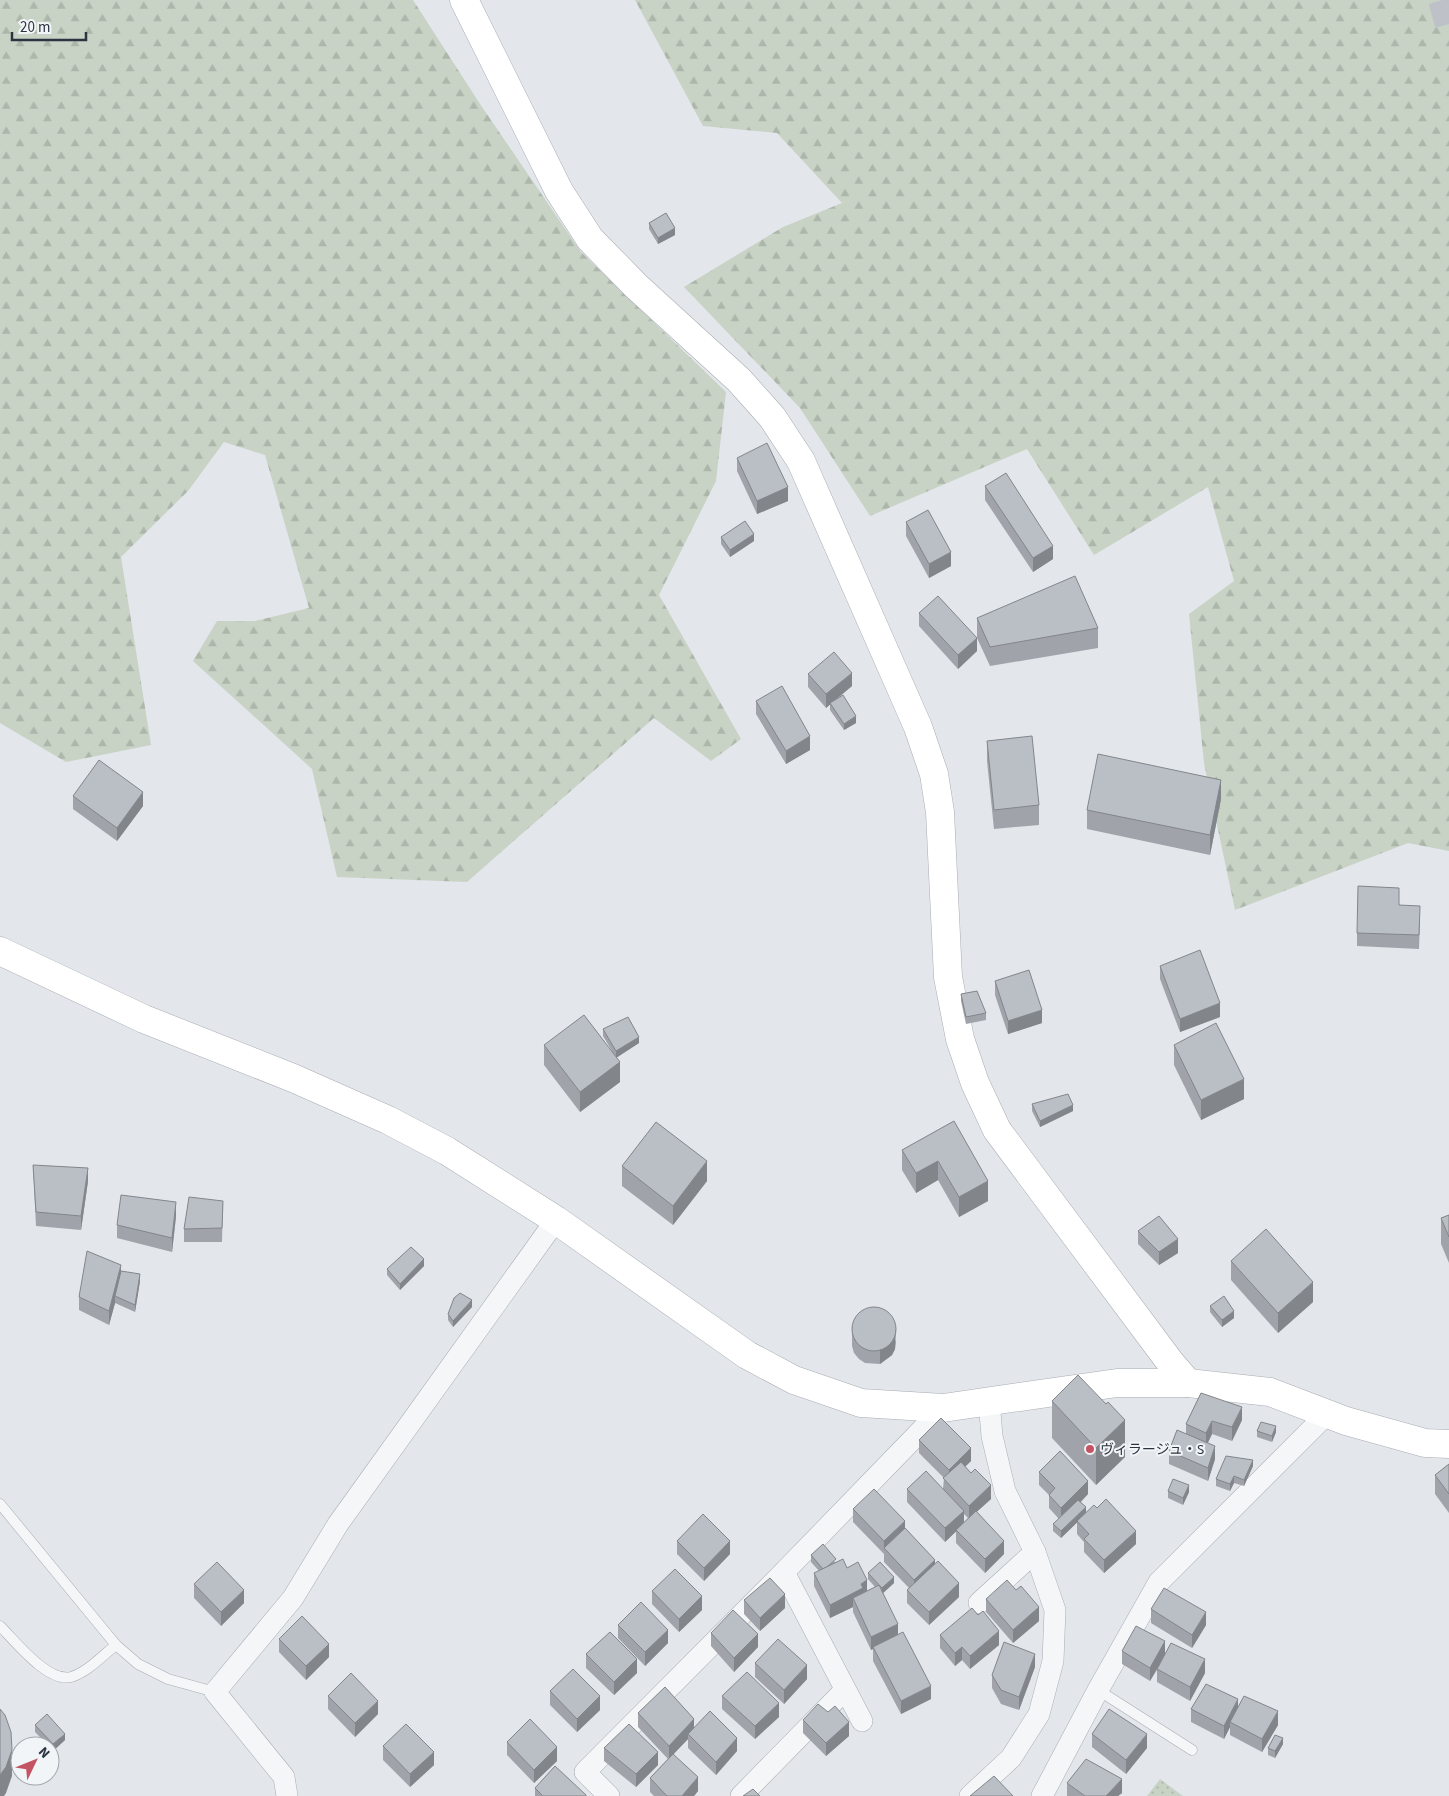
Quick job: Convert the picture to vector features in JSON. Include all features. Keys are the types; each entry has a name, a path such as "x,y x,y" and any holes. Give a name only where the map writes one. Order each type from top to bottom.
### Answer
{"street":[{"path":"464,0 559,191 590,239 636,286 739,380 772,418 801,461 918,727 934,774 940,812 948,977 960,1039 975,1083 997,1130 1170,1362 1188,1382"},
{"path":"0,951 144,1019 293,1078 388,1120 447,1152 556,1220 747,1355 794,1380 861,1403 943,1408 1117,1383 1188,1382 1270,1392 1346,1421 1425,1443 1449,1444"},
{"path":"287,1796 284,1777 215,1692 293,1598 338,1524 556,1220"},
{"path":"970,1796 1011,1758 1039,1714 1053,1660 1055,1610 1035,1552 1005,1491 992,1436 988,1402"},
{"path":"609,1796 585,1772 784,1572 943,1408"},
{"path":"1042,1796 1098,1690 1159,1582 1328,1413"},
{"path":"979,1603 1035,1552"},
{"path":"784,1572 862,1721"},
{"path":"741,1796 845,1690"}],"lane":[{"path":"0,1504 116,1645 138,1664 168,1679 215,1692"},
{"path":"0,1626 45,1670 58,1677 70,1677 84,1671 116,1645"},
{"path":"1098,1690 1192,1750"}],"green space":[{"path":"0,0 413,0 480,104 581,252 726,392 716,481 659,595 741,739 711,761 654,718 467,882 337,877 312,769 193,661 217,621 255,621 309,608 265,455 224,442 188,491 121,557 151,745 66,762 0,723"},
{"path":"635,0 1449,0 1449,851 1408,843 1235,910 1204,763 1189,614 1234,581 1208,487 1094,555 1027,449 870,516 800,408 684,287 783,227 842,203 777,133 703,126"},
{"path":"1160,1779 1183,1796 1147,1796"}],"building":[{"path":"666,213 675,228 658,238 649,223"},
{"path":"767,443 788,487 757,501 737,458"},
{"path":"1006,473 1053,546 1033,558 985,486"},
{"path":"928,510 951,552 929,564 906,522"},
{"path":"745,521 754,534 730,550 721,537"},
{"path":"1075,576 1098,628 990,647 977,618"},
{"path":"938,596 977,638 958,655 919,613"},
{"path":"834,652 852,673 826,694 808,674"},
{"path":"782,686 810,736 786,751 756,701"},
{"path":"843,695 856,716 844,724 830,703"},
{"path":"1032,736 1039,805 994,810 987,741"},
{"path":"1098,754 1221,780 1210,835 1087,810"},
{"path":"99,760 143,792 117,828 73,796"},
{"path":"1358,886 1399,888 1399,905 1420,906 1419,935 1357,933"},
{"path":"1200,950 1220,1003 1180,1019 1160,966"},
{"path":"1029,970 1042,1010 1008,1021 995,981"},
{"path":"977,991 986,1013 966,1017 961,994"},
{"path":"584,1015 620,1062 580,1092 544,1045"},
{"path":"628,1017 639,1037 616,1051 603,1029"},
{"path":"1216,1023 1244,1079 1201,1100 1174,1045"},
{"path":"1068,1094 1073,1105 1040,1121 1032,1104"},
{"path":"954,1121 988,1181 959,1197 938,1161 916,1173 902,1150"},
{"path":"656,1122 707,1161 673,1206 622,1166"},
{"path":"33,1165 88,1168 81,1216 36,1212"},
{"path":"121,1195 176,1202 172,1238 117,1225"},
{"path":"189,1197 223,1201 222,1228 184,1229"},
{"path":"1449,1215 1449,1237 1441,1218"},
{"path":"1159,1216 1178,1239 1159,1252 1138,1231"},
{"path":"1266,1229 1313,1282 1278,1313 1231,1261"},
{"path":"411,1247 424,1259 400,1284 387,1269"},
{"path":"87,1251 121,1265 109,1311 79,1297"},
{"path":"121,1271 140,1274 135,1305 115,1296"},
{"path":"460,1293 472,1300 453,1321 448,1314 454,1298"},
{"path":"1224,1296 1234,1311 1222,1320 1210,1306"},
{"path":"874,1307 886,1311 892,1317 896,1329 892,1341 886,1347 874,1351 862,1347 856,1341 852,1329 856,1317 862,1311"},
{"path":"1078,1375 1106,1404 1108,1402 1125,1420 1096,1448 1052,1401"},
{"path":"1201,1393 1242,1407 1232,1427 1212,1421 1206,1433 1186,1424"},
{"path":"941,1418 971,1448 949,1470 919,1440"},
{"path":"1261,1422 1276,1426 1272,1436 1257,1431"},
{"path":"1177,1430 1215,1446 1208,1468 1169,1451"},
{"path":"1060,1451 1088,1481 1061,1508 1049,1495 1055,1488 1039,1472"},
{"path":"1226,1456 1253,1460 1244,1480 1234,1476 1230,1484 1216,1479"},
{"path":"961,1462 971,1473 975,1469 991,1485 969,1506 943,1478"},
{"path":"1449,1464 1449,1494 1435,1475"},
{"path":"926,1471 964,1511 945,1528 907,1489"},
{"path":"1173,1479 1189,1485 1183,1498 1168,1491"},
{"path":"874,1489 905,1521 884,1541 853,1509"},
{"path":"1106,1499 1136,1531 1104,1560 1084,1539 1089,1534 1077,1521 1094,1505 1097,1508"},
{"path":"1078,1500 1086,1507 1061,1531 1053,1524"},
{"path":"976,1511 1004,1541 985,1559 956,1530"},
{"path":"703,1514 730,1541 704,1568 677,1541"},
{"path":"905,1528 935,1560 914,1580 884,1548"},
{"path":"823,1544 836,1559 823,1569 811,1555"},
{"path":"843,1559 847,1568 858,1562 867,1580 861,1584 863,1588 830,1605 814,1573"},
{"path":"938,1561 959,1583 929,1612 907,1590"},
{"path":"217,1562 244,1590 221,1612 194,1584"},
{"path":"880,1562 894,1577 882,1588 868,1573"},
{"path":"675,1569 702,1596 679,1619 652,1591"},
{"path":"770,1578 785,1594 760,1618 744,1600"},
{"path":"1007,1580 1016,1590 1021,1586 1039,1607 1013,1630 986,1599"},
{"path":"879,1585 898,1624 871,1637 853,1598"},
{"path":"1164,1588 1206,1612 1192,1635 1151,1609"},
{"path":"641,1602 668,1630 645,1652 618,1625"},
{"path":"972,1608 978,1615 983,1611 999,1631 970,1656 962,1647 955,1653 940,1635"},
{"path":"733,1610 758,1634 734,1658 711,1633"},
{"path":"302,1616 329,1644 306,1666 279,1639"},
{"path":"1136,1626 1165,1641 1150,1668 1122,1651"},
{"path":"610,1632 637,1659 614,1682 586,1654"},
{"path":"903,1632 931,1686 901,1701 873,1647"},
{"path":"778,1639 807,1665 784,1690 755,1663"},
{"path":"1004,1642 1035,1654 1019,1697 1001,1690 992,1675"},
{"path":"1171,1643 1205,1659 1190,1687 1157,1669"},
{"path":"573,1669 600,1696 577,1719 550,1691"},
{"path":"747,1672 779,1703 755,1726 722,1696"},
{"path":"351,1673 378,1701 355,1723 328,1696"},
{"path":"1206,1684 1238,1699 1224,1726 1191,1709"},
{"path":"665,1687 694,1719 669,1746 638,1713"},
{"path":"1244,1696 1278,1711 1262,1739 1230,1722"},
{"path":"818,1704 828,1712 835,1706 849,1722 826,1743 803,1720"},
{"path":"0,1709 5,1715 11,1736 10,1756 6,1767 0,1775"},
{"path":"1109,1709 1147,1734 1126,1760 1092,1734"},
{"path":"710,1711 737,1738 716,1762 688,1734"},
{"path":"47,1714 65,1734 60,1738 60,1736 45,1736 35,1725"},
{"path":"530,1719 557,1747 534,1770 507,1742"},
{"path":"406,1724 434,1752 410,1774 383,1746"},
{"path":"629,1724 658,1752 636,1774 604,1748"},
{"path":"1275,1735 1283,1738 1275,1751 1268,1748"},
{"path":"673,1754 698,1777 682,1796 667,1796 650,1778"},
{"path":"1086,1759 1122,1779 1106,1796 1085,1796 1067,1783"},
{"path":"555,1766 586,1796 543,1796 535,1788"},
{"path":"994,1776 1013,1796 970,1796"},
{"path":"753,1789 760,1796 743,1796"}],"tunnel":[{"path":"1442,0 1449,24"}],"place":[{"name":"ヴィラージュ・S","path":"1090,1449"}]}
